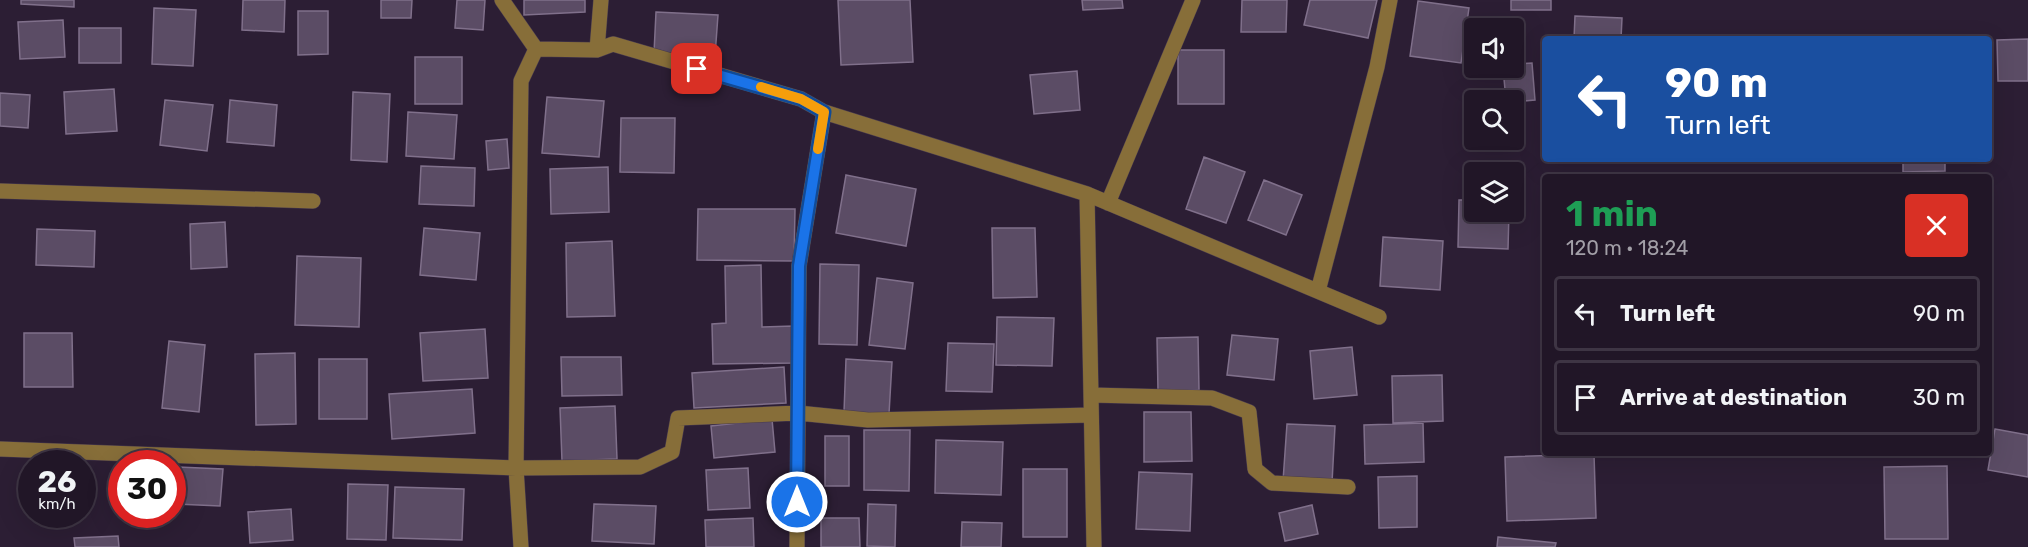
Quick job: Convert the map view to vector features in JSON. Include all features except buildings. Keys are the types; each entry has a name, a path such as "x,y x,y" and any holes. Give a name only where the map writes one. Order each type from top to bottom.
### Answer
{"street":[{"path":"502,0 536,49"},
{"path":"597,50 601,0"},
{"path":"1108,203 1193,0"},
{"path":"1317,291 1377,67 1390,0"},
{"path":"536,49 597,50 613,45 801,99 824,112 1087,194 1379,317"},
{"path":"520,547 516,468 521,81 536,49"},
{"path":"797,547 799,266 824,112"},
{"path":"0,190 313,201"},
{"path":"1087,194 1094,547"},
{"path":"1091,395 1212,398 1249,411 1255,469 1272,483 1348,487"},
{"path":"0,449 516,468 640,468 672,452 678,418 798,413 868,420 1091,415"}],"slow traffic":[{"path":"761,87 801,99 824,112 818,149"}],"route":[{"path":"697,69 801,99 824,112 799,266 797,502"}]}
